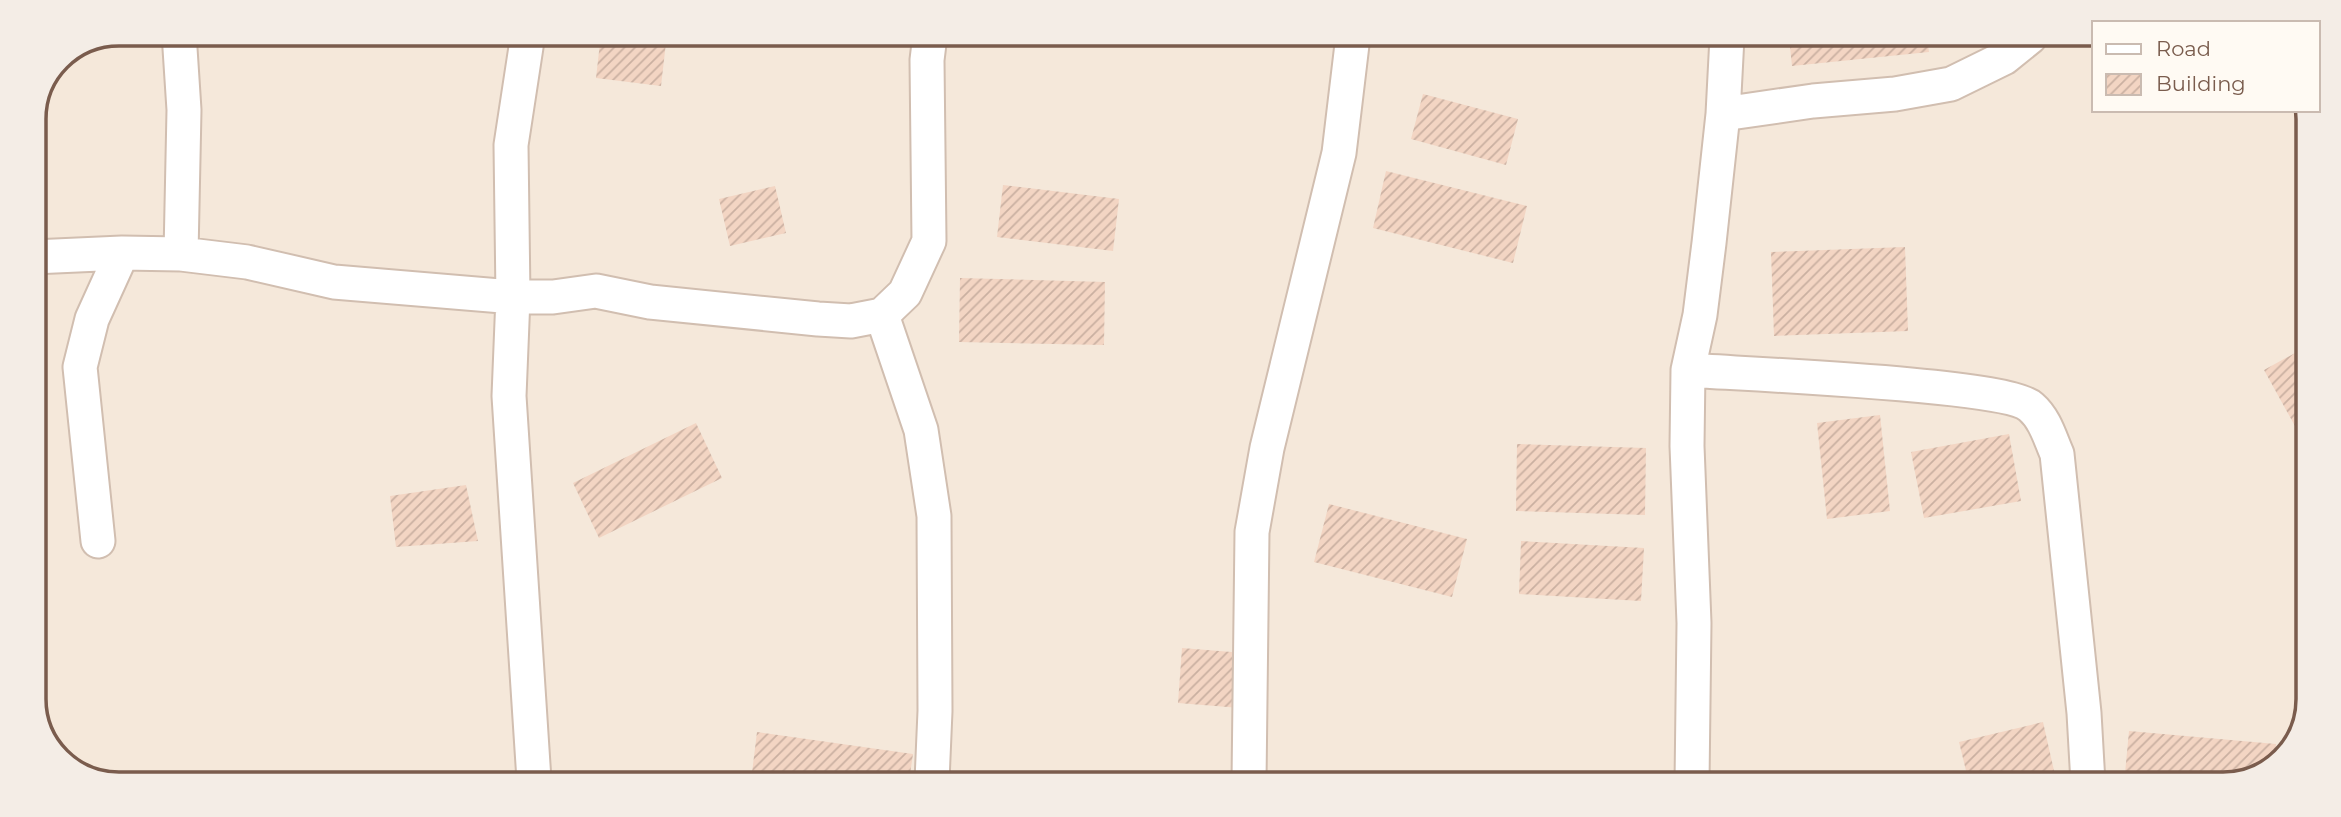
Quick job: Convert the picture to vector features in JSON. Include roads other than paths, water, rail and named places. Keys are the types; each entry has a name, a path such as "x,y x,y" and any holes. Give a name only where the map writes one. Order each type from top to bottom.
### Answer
{"street":[{"path":"180,46 184,110 181,254"},
{"path":"526,46 511,145 513,297 509,396 533,772"},
{"path":"46,256 181,254 247,262 334,282 513,297 553,297 596,292 650,302 851,321 882,315 905,293 929,241 929,46"},
{"path":"1249,772 1252,532 1267,448 1339,153 1352,46"},
{"path":"1692,772 1695,623 1686,446 1688,370 1700,316 1723,114 1727,46"},
{"path":"1723,114 1813,101 1895,94 1951,84 2004,58 2019,46"},
{"path":"99,541 80,367 92,319 121,253"},
{"path":"882,315 921,430 934,516 935,711 932,772"},
{"path":"1688,370 1966,391 2012,397 2031,407 2045,425 2057,454 2084,713 2087,772"}]}
